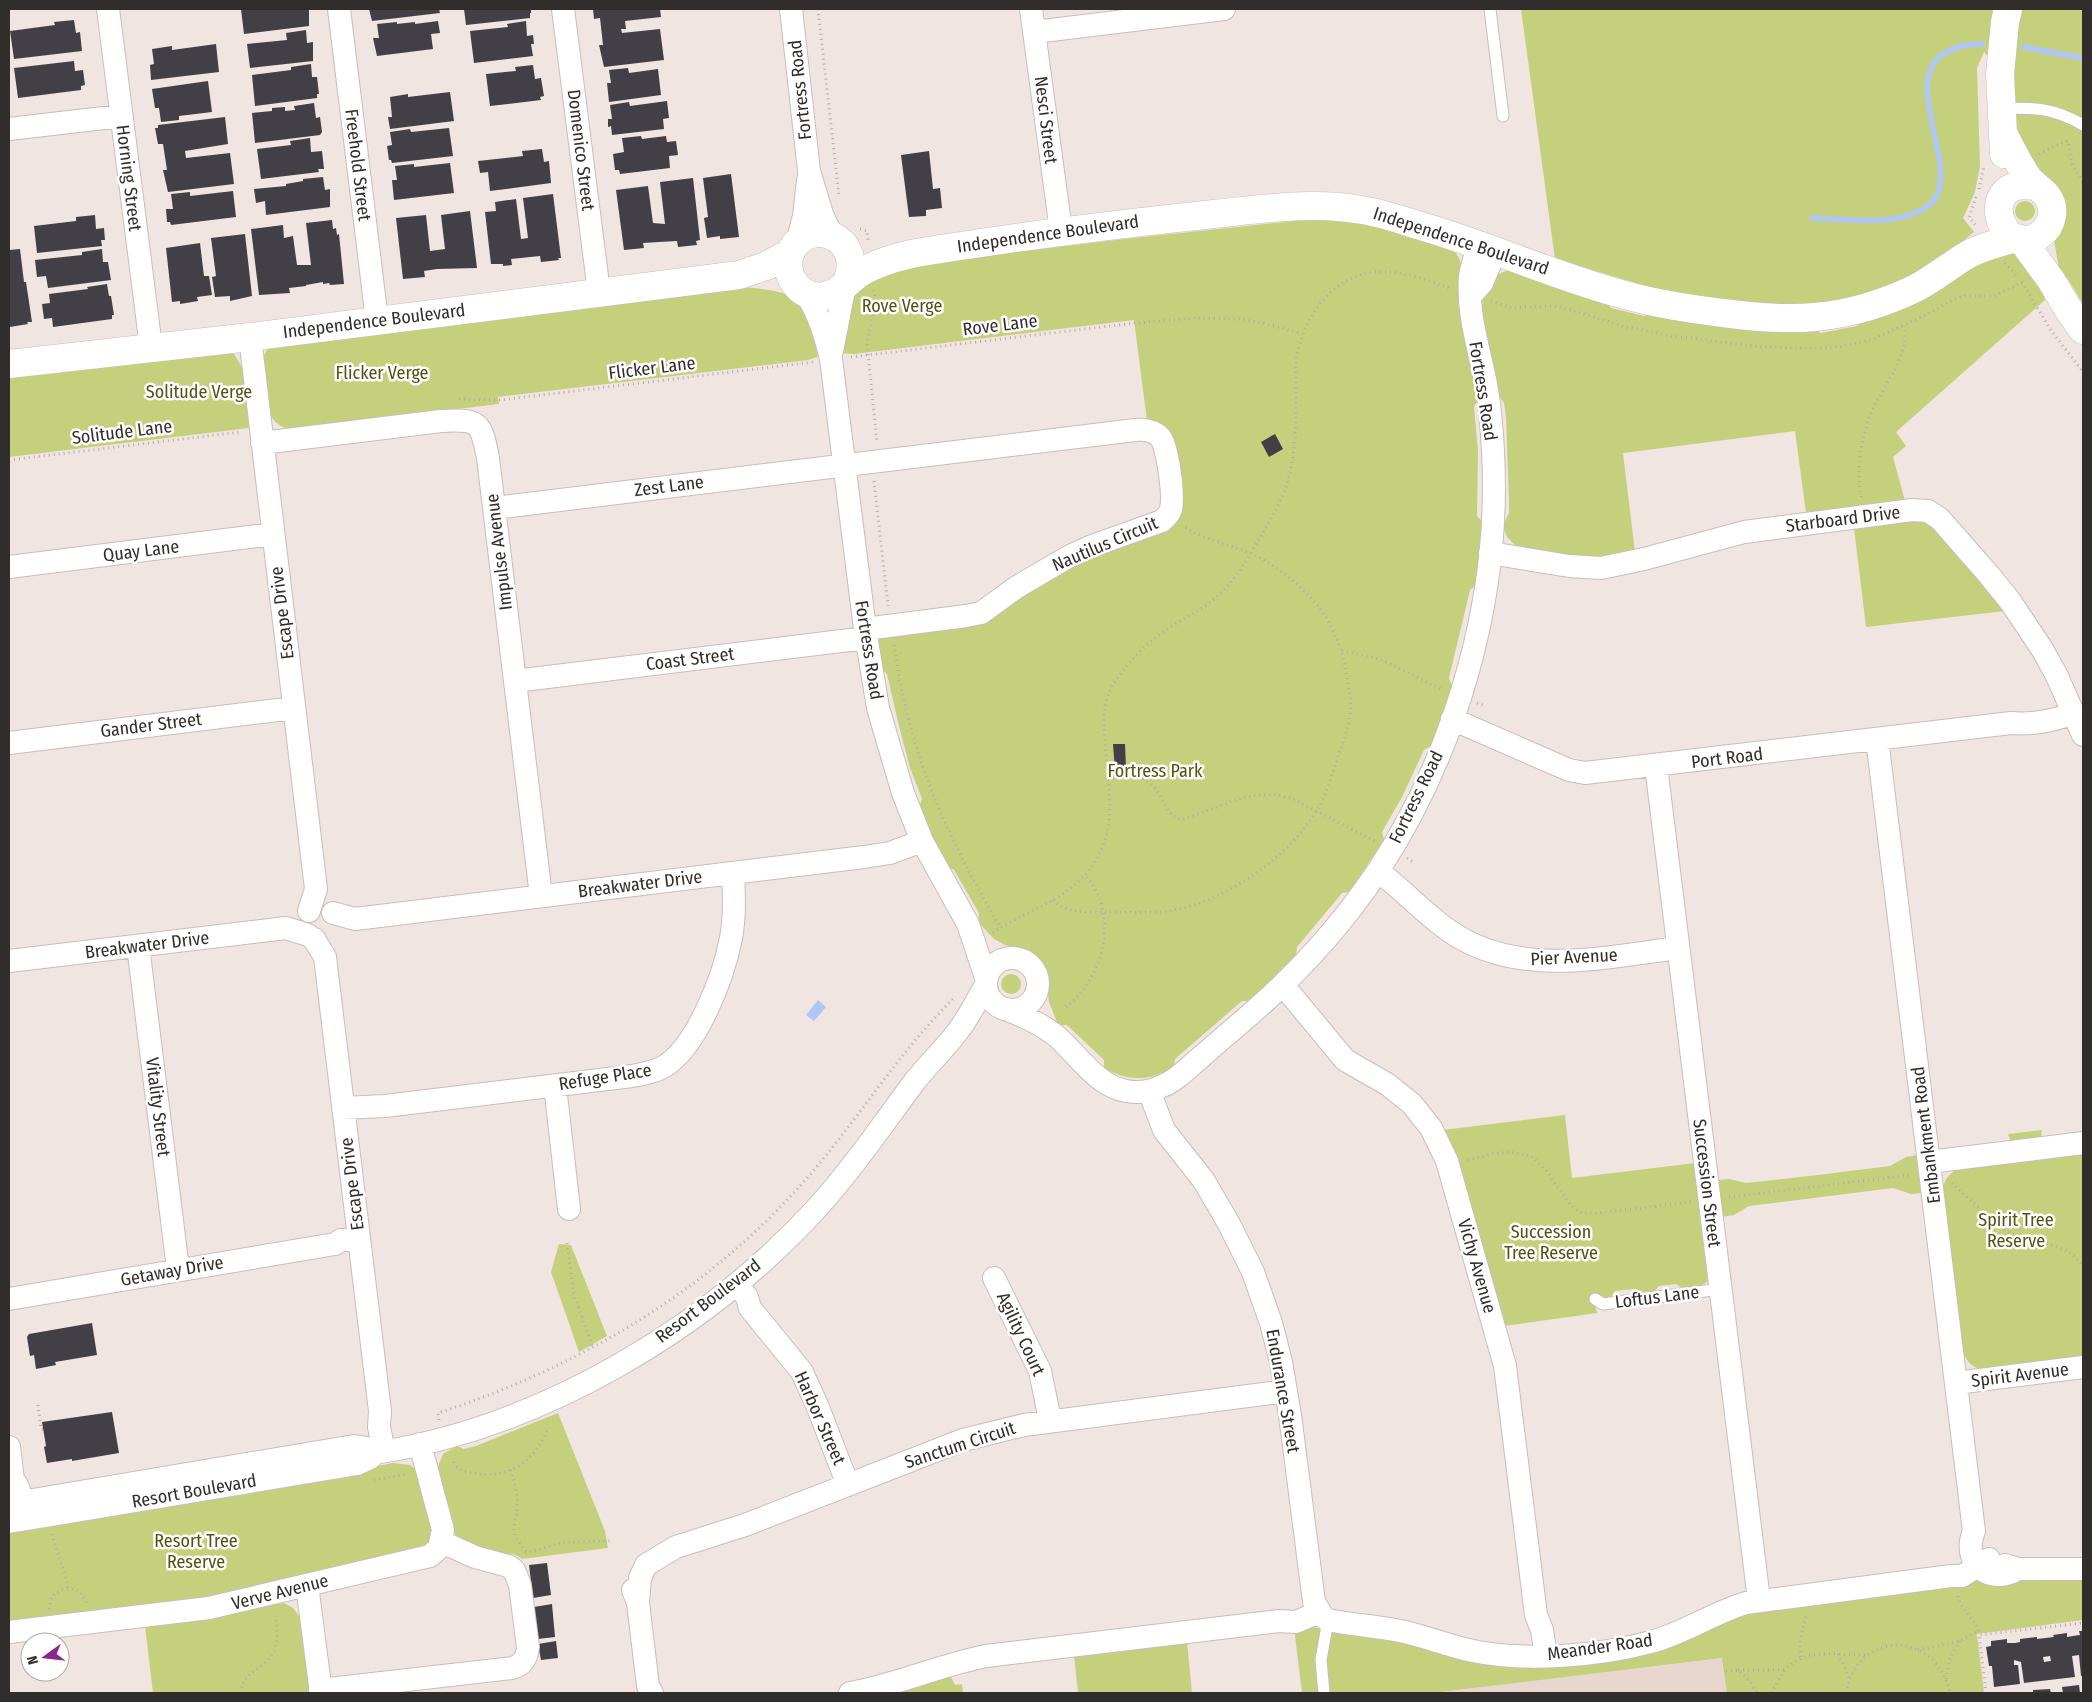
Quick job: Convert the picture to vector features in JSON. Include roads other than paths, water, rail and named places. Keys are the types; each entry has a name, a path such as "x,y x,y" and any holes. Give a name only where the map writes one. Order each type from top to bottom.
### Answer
{"street":[{"name":"Horning Street","path":"108,9 151,347"},
{"name":"Freehold Street","path":"339,9 377,320"},
{"name":"Domenico Street","path":"564,9 598,292"},
{"name":"Fortress Road","path":"791,9 809,171 822,214 837,238"},
{"name":"Nesci Street","path":"1032,9 1060,231"},
{"path":"1034,32 1224,9"},
{"path":"2006,16 2000,74 2003,122 1998,216 2004,230 2019,238 2052,280 2070,312 2083,330"},
{"path":"9,129 121,116"},
{"path":"2003,122 2020,167 2033,186"},
{"name":"Fortress Road","path":"794,248 804,216 809,171"},
{"path":"2000,203 2007,192 2024,184 2033,186 2047,195 2051,203 2051,220 2048,227 2047,246 2052,280"},
{"name":"Independence Boulevard","path":"1966,256 2000,203"},
{"name":"Independence Boulevard","path":"846,283 863,270 884,261 909,254 1060,231 1307,205 1366,210 1488,247 1644,300 1714,312 1782,319 1813,318 1865,308 1918,287 1966,256 1991,245 2019,238"},
{"path":"2019,238 2037,236 2048,227"},
{"path":"823,233 837,238 848,250 851,260 851,270 846,283 838,291 822,297 801,290 788,270 794,248 804,237 813,234 823,233"},
{"name":"Independence Boulevard","path":"837,238 909,254"},
{"name":"Fortress Road","path":"1006,1010 1040,1025 1056,1036 1086,1066 1115,1088 1125,1091 1148,1091 1171,1082 1283,985 1337,924 1378,871 1418,800 1452,720 1473,650 1482,609 1490,553 1493,455 1486,384 1470,311 1471,295 1482,283 1488,247"},
{"name":"Independence Boulevard","path":"9,364 250,337 739,275 766,266 794,248"},
{"name":"Independence Boulevard","path":"739,275 801,290"},
{"name":"Fortress Road","path":"831,359 846,283"},
{"name":"Fortress Road","path":"801,290 815,307 831,359 865,633 878,708 889,750 922,841 968,924 986,982"},
{"name":"Escape Drive","path":"250,337 321,928 350,1110 359,1241 380,1411 386,1421 384,1451"},
{"name":"Impulse Avenue","path":"262,443 441,421 469,421 479,427 484,439 494,508 541,896"},
{"name":"Nautilus Circuit","path":"844,465 1144,430 1151,431 1160,437 1166,451 1172,500 1168,516 1154,524 1092,546 1068,557 1017,587 981,613 891,626 865,633"},
{"name":"Zest Lane","path":"494,508 844,465"},
{"name":"Starboard Drive","path":"1490,553 1569,566 1601,568 1644,560 1744,532 1912,510 1928,511 1949,528 2010,601 2042,650 2071,705 2083,735"},
{"name":"Quay Lane","path":"9,567 273,534"},
{"name":"Coast Street","path":"515,681 865,633"},
{"name":"Port Road","path":"1452,720 1576,772 1598,773 2011,723 2059,704 2071,705"},
{"name":"Gander Street","path":"9,742 294,708"},
{"name":"Embankment Road","path":"1877,739 1974,1531 1979,1535 1982,1559"},
{"name":"Succession Street","path":"1656,766 1759,1600"},
{"name":"Breakwater Drive","path":"9,961 286,928 321,928 355,919 880,855 922,841"},
{"name":"Pier Avenue","path":"1378,871 1397,885 1448,930 1475,946 1511,958 1560,961 1678,948"},
{"name":"Refuge Place","path":"350,1110 643,1074 665,1066 682,1050 704,1016 720,978 727,958 734,915 733,873"},
{"name":"Fortress Road","path":"968,924 992,933 1014,958"},
{"name":"Vitality Street","path":"138,946 178,1269"},
{"path":"1007,958 1014,958 1028,963 1033,969 1037,975 1037,990 1031,1003 1025,1007 1006,1010 991,1001 986,982 993,965 1007,958"},
{"name":"Resort Boulevard","path":"15,1512 330,1459 362,1446 384,1451 420,1444 503,1419 583,1384 660,1339 733,1286 793,1233 836,1186 922,1072 958,1031 986,982"},
{"name":"Vichy Avenue","path":"1283,985 1345,1060 1387,1084 1412,1104 1431,1128 1447,1160 1505,1366 1536,1615 1531,1632 1540,1656"},
{"name":"Fortress Road","path":"1037,990 1056,1036"},
{"name":"Resort Boulevard","path":"958,1031 1006,1010"},
{"path":"555,1086 569,1209"},
{"name":"Endurance Street","path":"1148,1091 1164,1130 1204,1182 1242,1248 1271,1323 1286,1391 1320,1612"},
{"path":"1929,1162 2083,1143"},
{"name":"Getaway Drive","path":"9,1299 335,1244 341,1240 359,1241"},
{"name":"Agility Court","path":"994,1278 1040,1371 1050,1420"},
{"name":"Harbor Street","path":"733,1286 747,1297 750,1308 802,1372 848,1485"},
{"name":"Spirit Avenue","path":"1956,1383 2083,1367"},
{"name":"Sanctum Circuit","path":"649,1691 638,1603 634,1595 632,1579 633,1572 640,1558 660,1547 676,1547 722,1534 981,1434 1050,1420 1286,1391"},
{"path":"307,1585 321,1691 518,1666 523,1662 528,1650 518,1577 514,1570 506,1565 475,1557 442,1542 442,1522 420,1444"},
{"path":"9,1448 13,1480 10,1490 15,1512"},
{"name":"Verve Avenue","path":"9,1632 192,1611 424,1558 435,1553 442,1542"},
{"path":"1982,1559 1988,1574 1994,1576 2004,1576 2018,1569 2083,1569"},
{"name":"Meander Road","path":"1320,1612 1484,1653 1540,1656 1621,1648 1645,1643 1682,1630 1731,1608 1759,1600 1955,1586 1962,1576 1982,1559"},
{"path":"850,1693 878,1688 949,1665 986,1656 1279,1621 1293,1611 1320,1612"}],"lane":[{"path":"1490,9 1503,116"},
{"path":"2003,122 2040,108 2057,111 2083,125"},
{"name":"Loftus Lane","path":"1595,1299 1603,1304 1721,1289"},
{"path":"1320,1612 1324,1693"}],"water":[{"path":"818,1000 826,1007 814,1021 806,1015"}],"waterway":[{"path":"1812,218 1890,219 1919,212 1930,204 1939,190 1941,172 1929,106 1927,85 1931,68 1943,54 1953,49 1967,45 1983,44"},
{"path":"2023,47 2083,58"}],"park label":[{"name":"Rove Verge","path":"902,306"},
{"name":"Flicker Verge","path":"382,373"},
{"name":"Solitude Verge","path":"199,392"},
{"name":"Fortress Park","path":"1155,771"},
{"name":"Spirit Tree Reserve","path":"2016,1230"},
{"name":"Succession Tree Reserve","path":"1551,1242"},
{"name":"Resort Tree Reserve","path":"196,1551"}]}
